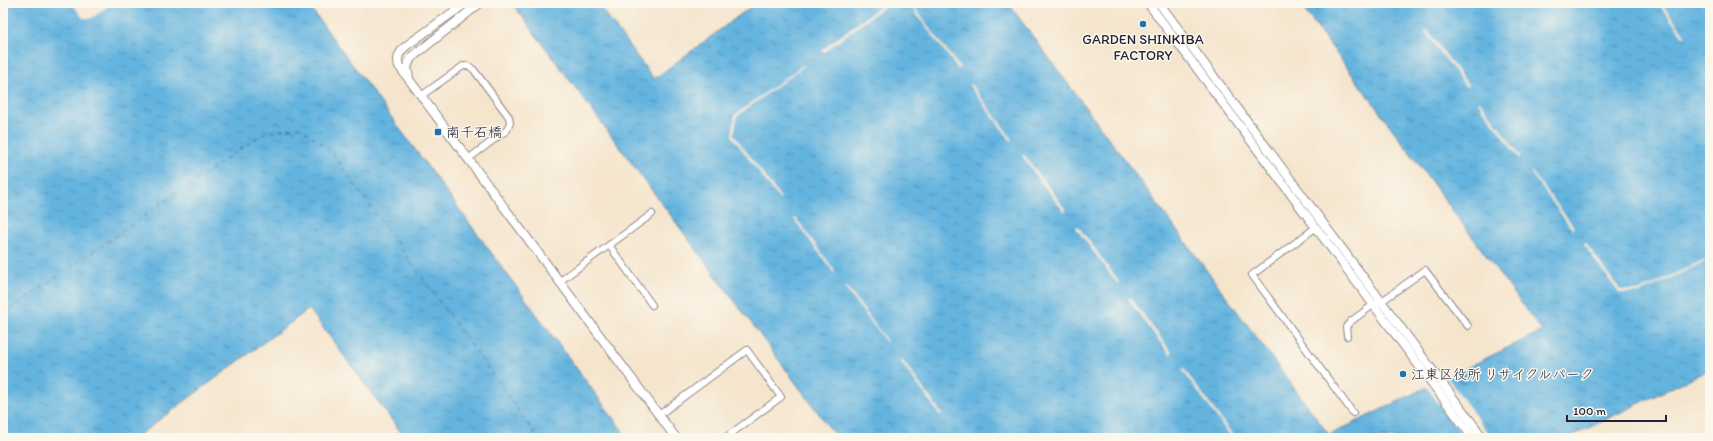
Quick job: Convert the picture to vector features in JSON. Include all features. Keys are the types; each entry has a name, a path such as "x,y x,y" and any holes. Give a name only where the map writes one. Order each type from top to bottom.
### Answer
{"street":[{"path":"466,3 406,46 399,54 399,66 676,438"},
{"path":"409,79 407,67 411,58 454,22 480,3"},
{"path":"1148,3 1373,305 1483,438"},
{"path":"1159,3 1382,301 1418,358 1473,438"},
{"path":"421,96 462,66 466,65 472,68 509,117 510,123 507,130 468,159"},
{"path":"1229,113 1237,107"},
{"path":"560,282 652,214"},
{"path":"1315,228 1252,275 1353,413"},
{"path":"609,245 652,305"},
{"path":"1346,336 1346,327 1350,322 1425,270 1468,326"},
{"path":"659,415 747,350 781,397 725,438"}],"green space":[{"path":"451,19 452,21 410,52 409,50"}],"water":[{"path":"3,3 307,3 628,438 405,438 309,309 135,438 3,438"},
{"path":"512,3 597,3 654,79 756,3 1008,3 1329,435 1542,331 1299,3 1710,3 1710,369 1568,438 1496,438 1498,436 1496,435 1494,436 1495,438 837,438"}],"pier":[{"path":"72,3 86,3 88,6 93,3 112,3 92,18 83,18"},
{"path":"885,3 889,3 824,52 822,50"},
{"path":"900,3 911,3 960,68 958,69 909,4"},
{"path":"1658,3 1661,3 1685,35 1683,36"},
{"path":"1427,30 1468,85 1466,87 1425,31"},
{"path":"803,65 804,66 737,116 734,135 781,198 779,199 732,136 735,115"},
{"path":"971,84 1012,139 1011,141 969,85"},
{"path":"1480,101 1521,157 1519,158 1478,102"},
{"path":"1024,155 1066,210 1064,212 1022,156"},
{"path":"1532,172 1574,227 1572,229 1531,173"},
{"path":"796,218 835,271 834,273 794,219"},
{"path":"1078,226 1119,282 1117,283 1076,228"},
{"path":"1586,243 1620,290 1640,291 1710,257 1710,259 1640,293 1619,293 1584,245"},
{"path":"847,287 887,341 886,342 845,288"},
{"path":"1130,297 1172,353 1170,355 1128,299"},
{"path":"902,360 942,414 940,415 900,361"},
{"path":"1184,369 1235,438 1232,438 1182,370"},
{"path":"1446,376 1492,438 1464,438 1426,386"}],"ferry route":[{"path":"3,314 264,133 300,127 329,149 538,438"}],"place":[{"name":"GARDEN SHINKIBA FACTORY","path":"1143,24"},
{"name":"南千石橋","path":"438,132"},
{"name":"江東区役所 リサイクルパーク","path":"1403,374"}]}
